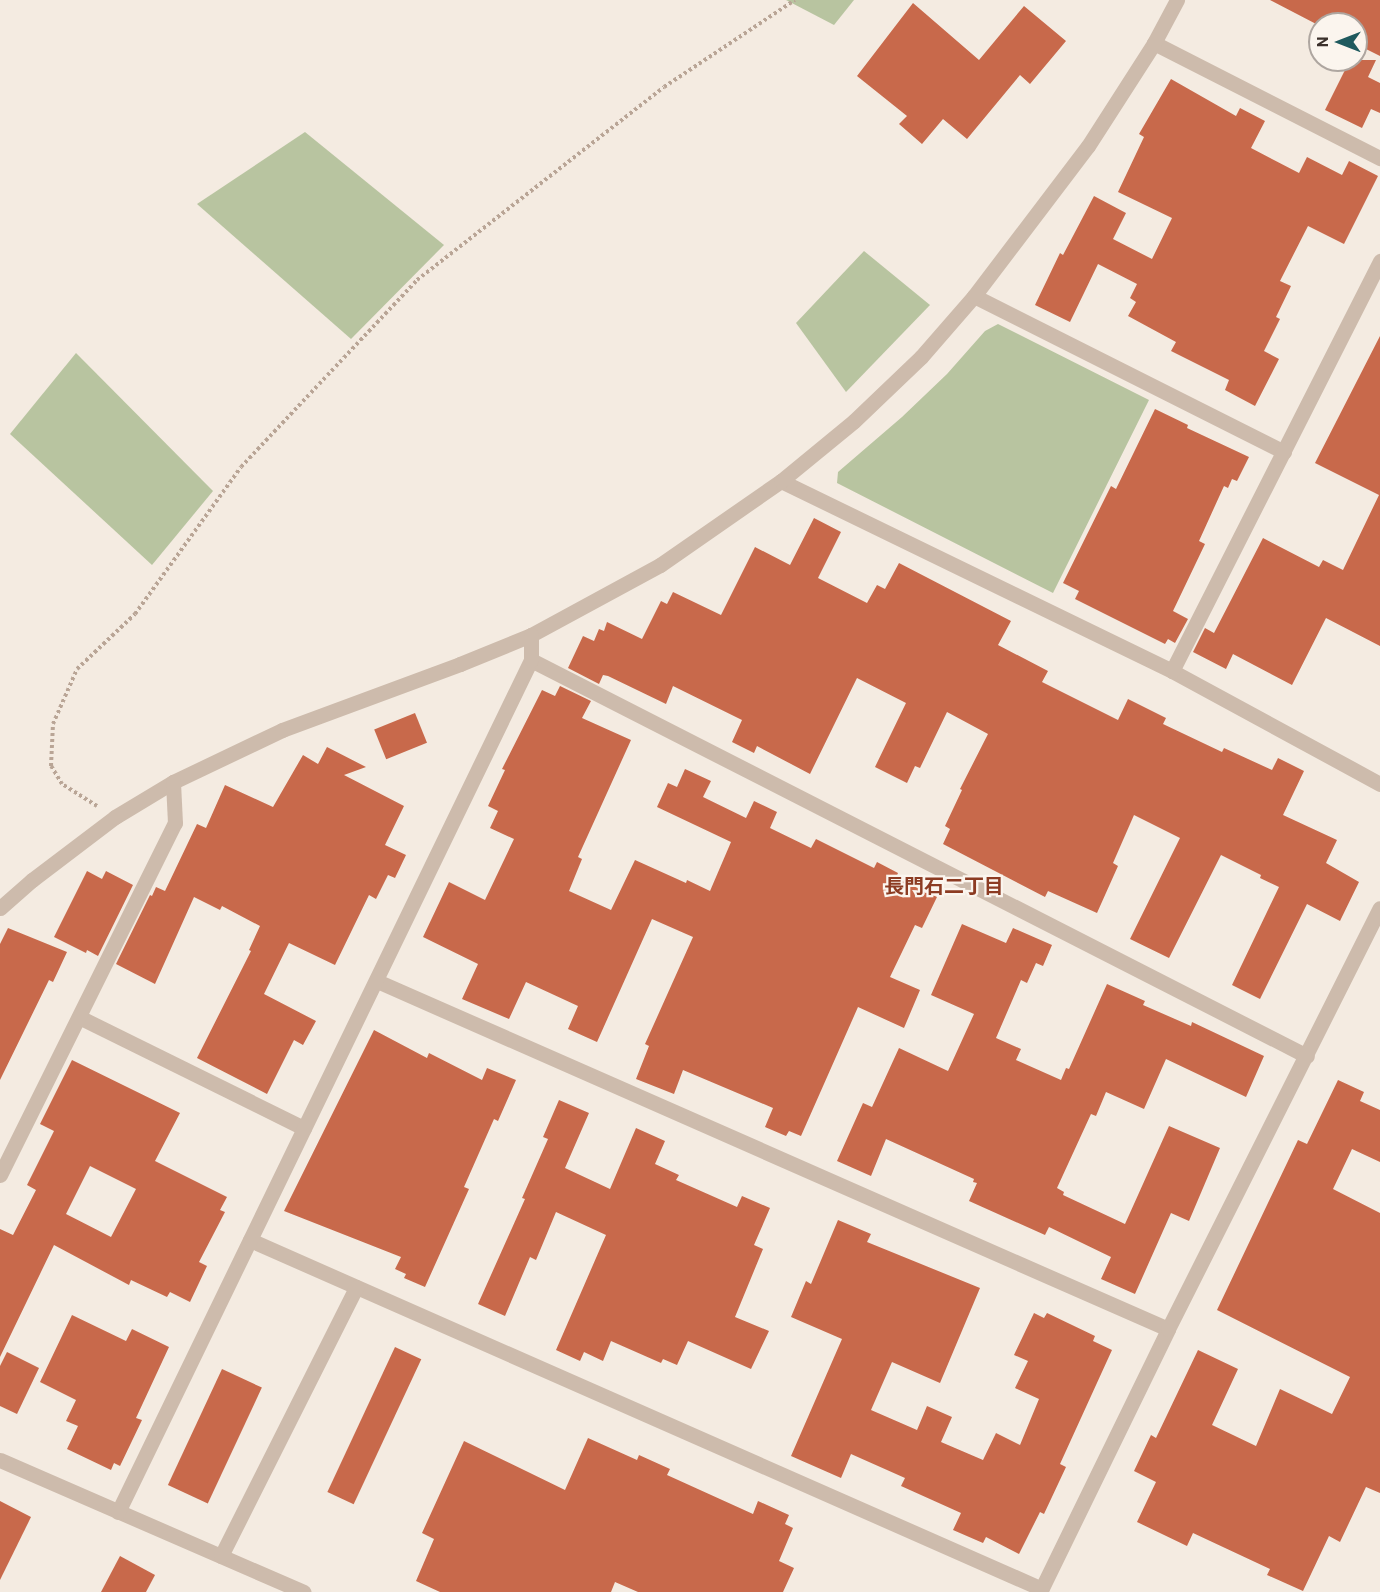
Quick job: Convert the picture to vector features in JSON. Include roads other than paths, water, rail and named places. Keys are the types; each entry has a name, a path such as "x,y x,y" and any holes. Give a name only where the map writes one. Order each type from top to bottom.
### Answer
{"street":[{"path":"0,908 32,880 115,818 173,782 282,730 531,635 660,565 781,481 854,421 921,357 974,296 1088,146 1154,43 1177,0"},
{"path":"1154,43 1380,159"},
{"path":"1172,670 1380,261"},
{"path":"974,296 1284,452"},
{"path":"781,481 1172,670 1380,784"},
{"path":"118,1512 531,660 531,635"},
{"path":"531,660 1307,1056"},
{"path":"0,1175 175,823 173,782"},
{"path":"250,1240 1041,1590 1168,1329 1380,908"},
{"path":"377,981 1168,1329"},
{"path":"79,1017 304,1128"},
{"path":"221,1556 356,1287"},
{"path":"0,1460 303,1592"}],"district":[{"name":"長門石二丁目","path":"944,885"}]}
